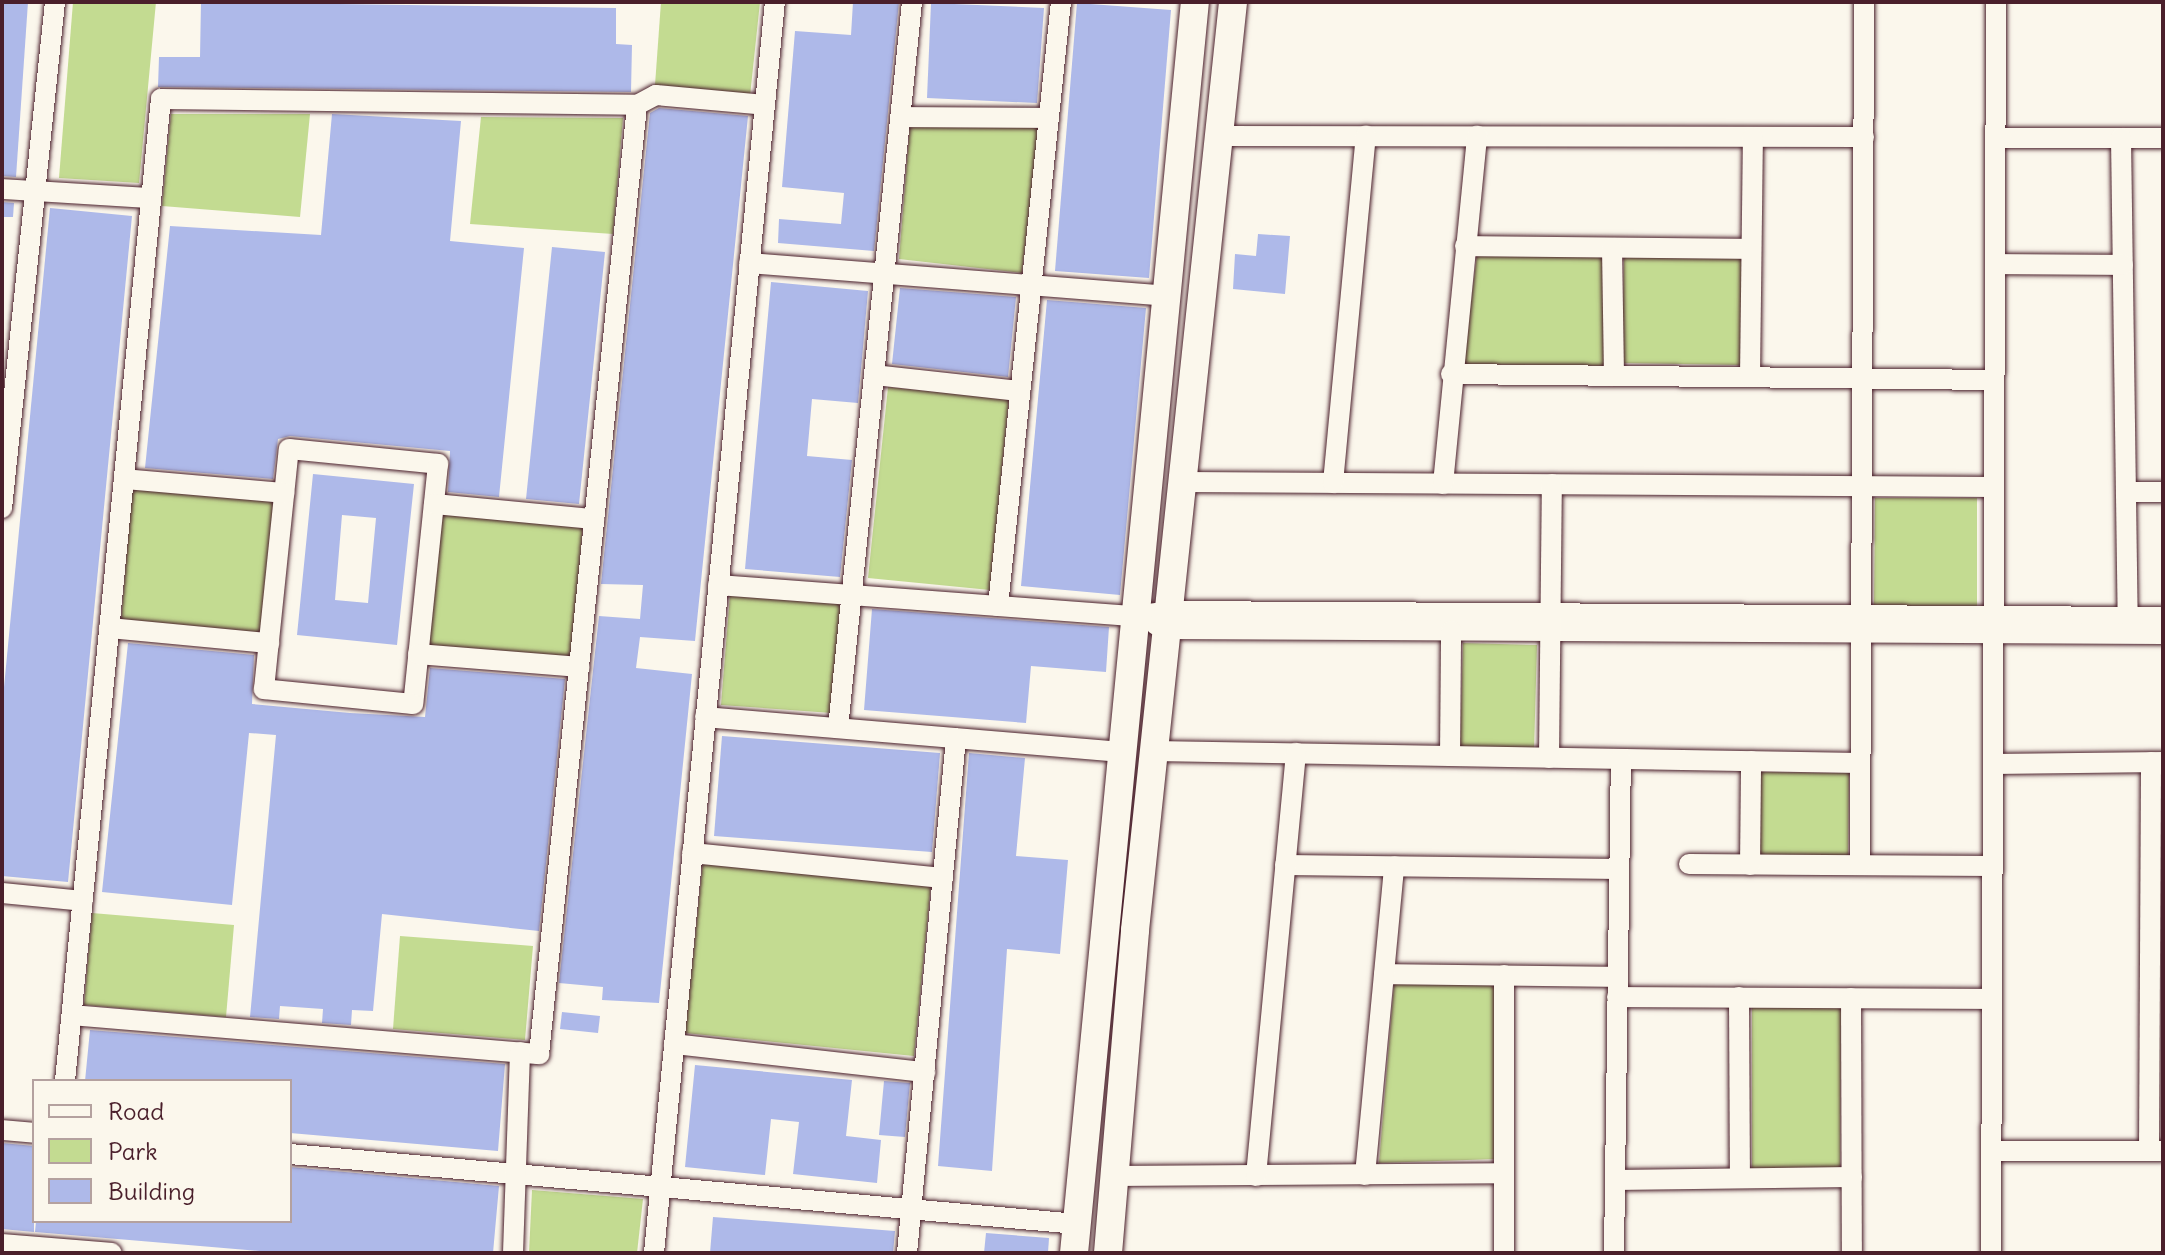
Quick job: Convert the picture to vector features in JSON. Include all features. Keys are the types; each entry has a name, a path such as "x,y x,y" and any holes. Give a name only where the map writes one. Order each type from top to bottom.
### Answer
{"street":[{"path":"2,508 32,192 55,2"},
{"path":"654,1253 775,2"},
{"path":"838,728 912,2"},
{"path":"998,606 1061,2"},
{"path":"1074,1253 1195,2"},
{"path":"1108,1253 1154,751 1233,2"},
{"path":"1860,865 1864,2"},
{"path":"1991,1253 1996,2"},
{"path":"65,1079 161,99 637,105 656,95 765,105"},
{"path":"72,1015 539,1054 637,105"},
{"path":"901,117 1049,118"},
{"path":"1220,136 1864,137"},
{"path":"1333,483 1366,136"},
{"path":"1443,484 1451,374 1477,136"},
{"path":"1750,377 1753,137"},
{"path":"1996,138 2163,138"},
{"path":"2121,138 2128,617"},
{"path":"2,189 151,198"},
{"path":"1465,246 1751,249"},
{"path":"1612,248 1614,376"},
{"path":"749,263 1166,296"},
{"path":"1995,264 2123,265"},
{"path":"1451,374 1994,380"},
{"path":"874,375 1020,391"},
{"path":"289,449 438,464 413,704 264,689 284,493 289,449"},
{"path":"124,479 284,493"},
{"path":"1183,482 1994,487"},
{"path":"1549,758 1552,484"},
{"path":"2126,492 2163,492"},
{"path":"434,504 594,519"},
{"path":"718,585 1168,620 1451,631 1549,623"},
{"path":"1168,620 1860,626 1994,625 2163,617"},
{"path":"1994,625 2163,634"},
{"path":"109,628 269,643"},
{"path":"1450,756 1451,631"},
{"path":"418,654 579,667"},
{"path":"705,717 1121,752"},
{"path":"907,1253 956,738"},
{"path":"1154,751 1860,763"},
{"path":"1256,1176 1296,753"},
{"path":"1614,1253 1621,759"},
{"path":"1750,865 1751,761"},
{"path":"1991,1151 2156,1151 2157,762 1993,764"},
{"path":"692,853 943,878"},
{"path":"1689,864 1992,866"},
{"path":"1285,865 1619,869"},
{"path":"1365,1175 1394,866"},
{"path":"2,893 83,901"},
{"path":"1384,974 1504,975 1739,997 1992,999"},
{"path":"1504,975 1504,1253"},
{"path":"1739,997 1740,1178"},
{"path":"1851,998 1852,1253"},
{"path":"674,1044 925,1072"},
{"path":"513,1253 512,1172 520,1052"},
{"path":"2,1130 32,1133"},
{"path":"292,1154 1077,1224"},
{"path":"1114,1176 1504,1173"},
{"path":"1615,1180 1852,1177"},
{"path":"2,1244 112,1253"}],"green space":[{"path":"73,2 156,2 139,183 59,178"},
{"path":"661,2 760,2 750,96 655,85"},
{"path":"171,114 310,114 300,217 162,206"},
{"path":"481,117 623,118 613,234 470,224"},
{"path":"910,125 1039,126 1022,273 899,259"},
{"path":"1477,255 1603,256 1605,366 1463,364"},
{"path":"1624,255 1743,257 1741,365 1622,363"},
{"path":"888,387 1009,399 990,590 868,578"},
{"path":"132,488 274,499 263,633 121,622"},
{"path":"1875,498 1977,498 1977,608 1874,608"},
{"path":"440,513 583,526 571,658 428,645"},
{"path":"730,595 841,604 832,713 721,705"},
{"path":"1463,643 1537,645 1534,750 1460,748"},
{"path":"1761,772 1849,773 1848,858 1760,857"},
{"path":"703,861 931,884 914,1056 685,1033"},
{"path":"92,913 234,925 226,1017 84,1005"},
{"path":"400,936 533,946 525,1040 393,1029"},
{"path":"1494,983 1496,1159 1379,1163 1394,984"},
{"path":"1752,1006 1841,1006 1840,1169 1752,1169"},
{"path":"532,1190 643,1199 637,1253 529,1253"}],"building":[{"path":"2,2 28,2 16,177 2,176"},
{"path":"201,2 616,8 616,44 632,45 631,92 158,87 159,57 200,57"},
{"path":"853,2 899,2 874,251 778,243 779,219 841,224 844,193 782,187 795,31 851,35"},
{"path":"931,3 1044,8 1037,103 927,98"},
{"path":"1077,3 1171,10 1149,278 1055,271"},
{"path":"659,108 748,116 695,641 640,637 636,668 692,674 659,1003 602,1000 603,987 559,983 599,616 640,619 643,585 601,584 650,113"},
{"path":"332,114 461,121 450,241 524,248 499,497 448,492 450,451 290,436 278,439 273,479 145,468 170,226 321,235"},
{"path":"2,202 14,203 13,217 2,217"},
{"path":"50,208 132,216 68,882 2,876 2,708"},
{"path":"1258,234 1290,236 1285,294 1233,289 1235,254 1256,256"},
{"path":"552,247 605,252 579,504 526,499"},
{"path":"771,282 868,291 858,403 812,399 807,456 852,460 840,577 745,569"},
{"path":"900,288 1016,297 1008,377 892,364"},
{"path":"1047,300 1146,308 1120,595 1021,586"},
{"path":"313,474 414,484 397,645 297,635","holes":["342,515 376,518 368,603 335,600"]},
{"path":"872,609 1109,627 1106,672 1031,666 1026,723 864,710"},
{"path":"128,643 254,655 252,704 350,713 425,717 430,668 565,679 539,931 382,914 373,1011 352,1010 351,1025 322,1023 323,1009 280,1006 279,1019 250,1017 276,735 249,733 232,905 102,892"},
{"path":"722,736 940,753 932,852 714,836"},
{"path":"969,753 1025,758 1016,856 1068,860 1060,954 1007,949 992,1171 938,1166"},
{"path":"562,1012 600,1016 598,1033 560,1029"},
{"path":"90,1030 505,1064 498,1151 292,1133 292,1079 85,1079"},
{"path":"695,1065 852,1080 846,1136 881,1140 877,1183 793,1174 799,1122 771,1119 765,1175 685,1167"},
{"path":"884,1081 910,1083 905,1137 879,1135"},
{"path":"2,1143 32,1146 34,1232 2,1229"},
{"path":"292,1167 499,1186 493,1253 282,1253 35,1232 36,1223 292,1223"},
{"path":"713,1217 895,1231 893,1253 710,1253"},
{"path":"986,1233 1049,1238 1048,1253 984,1253"}]}
